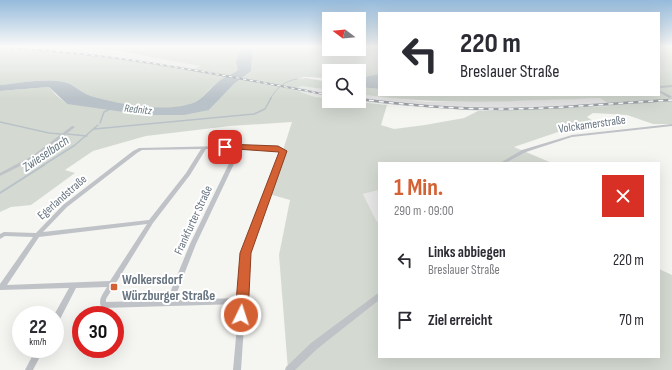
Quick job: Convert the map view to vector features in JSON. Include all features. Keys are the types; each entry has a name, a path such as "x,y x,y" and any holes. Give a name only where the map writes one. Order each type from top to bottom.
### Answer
{"street":[{"path":"660,87 672,86"},
{"path":"660,90 670,98"},
{"path":"665,125 672,121"},
{"path":"665,125 672,125"},
{"name":"Volckamerstraße","path":"504,162 524,151 572,136 642,129 665,125"},
{"path":"0,175 34,157 73,127"},
{"path":"237,370 246,253 283,151 225,147 204,148 188,174 151,222 103,299 103,305 169,302 242,302"},
{"name":"Egerlandstraße","path":"74,285 1,288 38,235 65,206 135,152 141,149 204,148"},
{"name":"Frankfurter Straße","path":"169,302 192,244 239,148"},
{"path":"2,235 38,235 151,222"},
{"path":"63,306 74,285 112,284"},
{"path":"289,370 314,346 378,297"},
{"path":"29,370 35,358"}],"shaded area":[{"path":"0,64 152,64 192,71 200,66 191,64 239,64 239,70 215,84 195,102 172,108 143,107 115,102 91,96 68,83 57,81 32,81 0,85"},
{"path":"156,64 192,64 200,66 192,71"},
{"path":"252,64 322,64 322,78 304,77 297,79 306,78 322,81 322,89 301,86 295,90 315,97 322,98 322,108 366,108 366,103 387,105 381,125 394,129 464,118 478,111 611,106 600,98 480,102 389,98 366,95 366,88 378,89 378,96 660,96 660,64 672,64 672,124 653,124 627,115 593,113 587,117 604,128 558,132 514,147 550,162 378,162 378,190 363,194 378,222 378,358 660,358 660,269 672,275 672,370 288,370 279,255 290,200 269,194 292,122 230,126 146,136 93,151 65,170 75,173 31,205 11,207 0,212 0,91 49,87 67,104 209,110 234,84 251,71"},
{"path":"366,64 378,64 378,74 366,77"},
{"path":"301,86 322,89 322,98 315,97 294,90"},
{"path":"366,95 426,102 600,98 611,106 478,111 366,102"},
{"path":"378,190 378,222 376,220 363,194"}],"water":[{"name":"Rednitz","path":"237,64 252,64 251,71 234,84 209,110 184,115 145,115 67,104 49,87 0,91 0,85 49,80 68,83 91,96 129,105 157,107 184,106 198,100 220,80 238,70"},
{"path":"378,74 378,89 366,88 366,77"}],"waterway":[{"path":"270,99 281,86 288,81 297,79"},
{"path":"94,129 254,114 265,109 271,98"},
{"path":"100,123 104,112 110,109"},
{"path":"0,122 49,133 61,134"},
{"name":"Zwieselbach","path":"86,136 98,125"},
{"path":"67,134 86,136"},
{"name":"Zwieselbach","path":"42,166 75,145 86,136"},
{"name":"Zwieselbach","path":"0,193 44,165"}],"railway":[{"path":"156,64 207,72 322,94"},
{"path":"366,100 429,106 499,109 564,107 672,100"}],"place":[{"name":"Wolkersdorf Würzburger Straße","path":"114,287"}],"route":[{"path":"225,147 278,149 283,151 246,253 241,315"}]}
